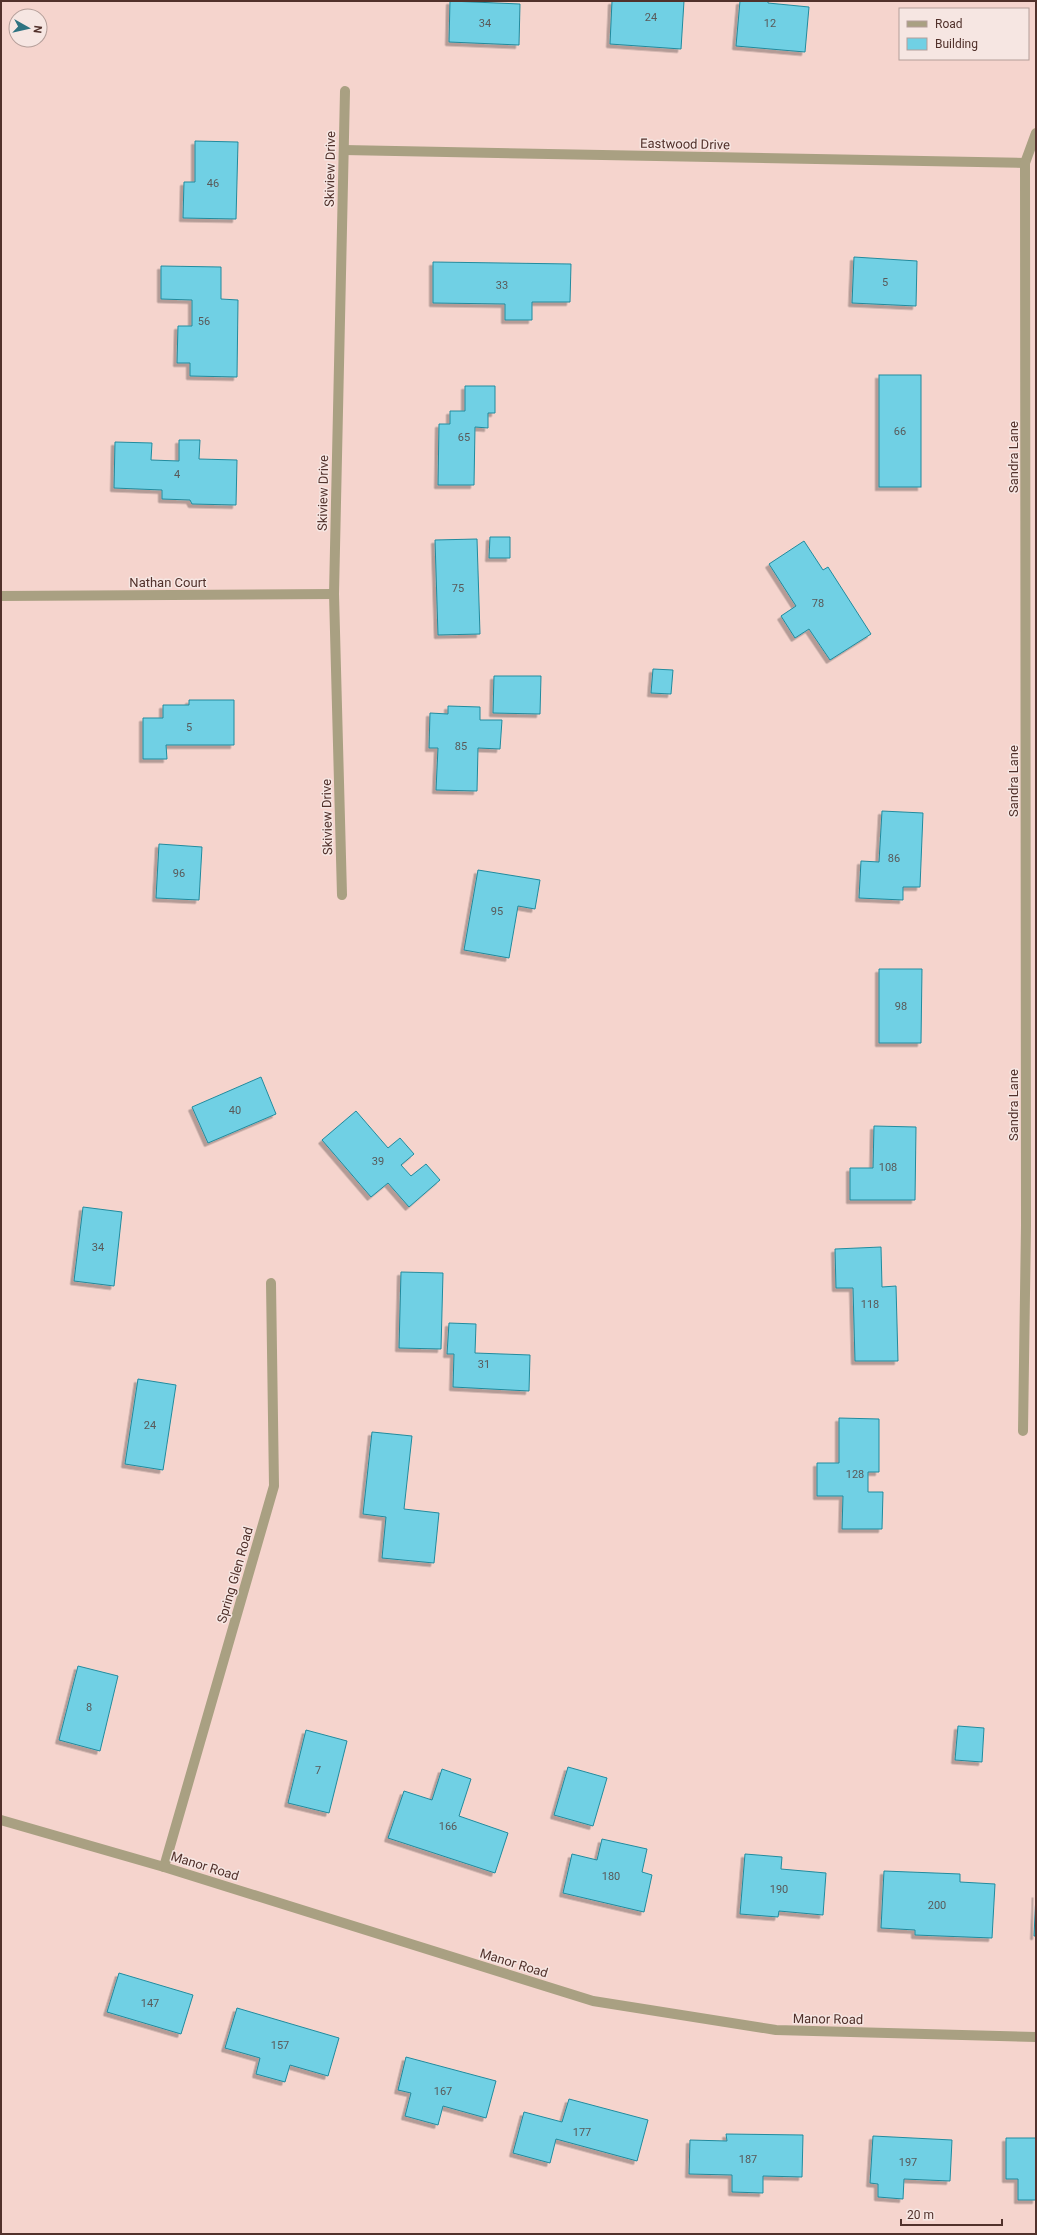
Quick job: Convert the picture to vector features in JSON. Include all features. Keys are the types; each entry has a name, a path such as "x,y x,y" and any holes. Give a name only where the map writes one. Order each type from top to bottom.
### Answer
{"street":[{"name":"Skiview Drive","path":"342,895 334,594 345,91"},
{"name":"Sandra Lane","path":"1023,1431 1031,1226 1025,163 1036,133"},
{"name":"Eastwood Drive","path":"344,150 1025,163"},
{"name":"Nathan Court","path":"1,596 334,594"},
{"name":"Spring Glen Road","path":"164,1867 274,1486 271,1283"},
{"name":"Manor Road","path":"1,1820 164,1867 593,2001 776,2030 1036,2037"}],"building":[{"path":"450,1 520,4 519,45 449,42"},
{"path":"612,1 684,1 681,49 610,44"},
{"path":"740,1 768,1 768,3 809,7 805,52 736,46"},
{"path":"195,141 238,142 236,219 183,218 184,182 195,182"},
{"path":"854,257 917,261 916,306 852,303"},
{"path":"433,262 571,264 570,302 532,302 532,320 505,320 505,304 433,303"},
{"path":"161,266 221,267 221,299 238,300 237,377 190,376 190,363 177,363 178,326 192,326 192,300 161,299"},
{"path":"879,375 921,375 921,487 879,487"},
{"path":"465,386 495,386 495,413 488,413 488,428 475,427 474,485 438,485 439,424 450,424 450,411 465,411"},
{"path":"179,440 200,440 199,459 237,460 236,505 192,504 190,500 162,499 162,490 114,488 115,442 152,443 151,460 179,461"},
{"path":"490,537 510,537 510,558 489,558"},
{"path":"477,539 480,634 438,635 435,540"},
{"path":"804,541 823,570 828,567 871,634 830,660 809,629 795,638 781,616 796,606 769,564"},
{"path":"653,669 673,670 671,694 651,693"},
{"path":"494,676 541,676 540,714 493,713"},
{"path":"189,700 234,700 234,745 166,745 167,759 143,759 143,718 163,718 163,705 189,705"},
{"path":"448,706 480,707 480,720 502,720 500,749 478,748 477,791 436,790 438,748 429,748 430,713 448,714"},
{"path":"882,811 923,813 920,887 903,887 903,900 859,898 861,861 879,862"},
{"path":"159,844 202,847 199,900 156,898"},
{"path":"478,870 540,880 535,909 518,906 509,958 464,950"},
{"path":"879,969 922,969 921,1043 879,1043"},
{"path":"261,1077 276,1114 208,1143 192,1107"},
{"path":"356,1111 388,1148 400,1138 414,1154 401,1165 411,1176 426,1164 440,1180 409,1207 388,1183 371,1197 322,1140"},
{"path":"874,1126 916,1127 915,1200 850,1200 850,1168 873,1168"},
{"path":"83,1207 122,1212 114,1286 74,1281"},
{"path":"881,1247 882,1287 896,1286 898,1361 855,1361 853,1288 836,1288 835,1249"},
{"path":"401,1272 443,1273 441,1349 399,1348"},
{"path":"449,1323 476,1324 475,1353 530,1355 529,1391 453,1387 454,1354 447,1354"},
{"path":"138,1379 176,1385 163,1470 125,1464"},
{"path":"839,1418 879,1419 879,1472 868,1472 868,1492 883,1492 882,1529 842,1529 843,1496 817,1496 817,1463 839,1463"},
{"path":"372,1432 412,1436 404,1509 439,1513 434,1563 382,1558 386,1517 363,1514"},
{"path":"78,1666 118,1676 100,1751 59,1740"},
{"path":"958,1726 984,1728 982,1762 955,1760"},
{"path":"306,1730 347,1741 329,1813 288,1803"},
{"path":"568,1767 607,1778 593,1826 554,1815"},
{"path":"442,1769 471,1779 459,1816 508,1833 495,1873 388,1838 404,1791 432,1800"},
{"path":"602,1839 647,1849 642,1872 652,1875 644,1912 563,1893 572,1854 597,1860"},
{"path":"745,1854 782,1857 781,1869 826,1873 823,1915 779,1911 778,1917 740,1914"},
{"path":"884,1871 960,1874 960,1882 995,1884 992,1938 915,1935 915,1930 881,1928"},
{"path":"1036,1894 1036,1936 1034,1936"},
{"path":"119,1973 193,1995 181,2034 107,2012"},
{"path":"237,2008 339,2038 328,2076 290,2065 285,2082 256,2074 260,2058 225,2048"},
{"path":"406,2057 496,2081 486,2118 443,2106 438,2125 405,2116 411,2093 398,2090"},
{"path":"569,2099 648,2120 637,2161 556,2139 550,2163 513,2153 524,2112 562,2122"},
{"path":"726,2134 803,2135 802,2177 763,2176 763,2193 732,2192 732,2175 689,2174 690,2140 727,2141"},
{"path":"873,2136 952,2140 950,2181 904,2179 903,2199 878,2197 878,2184 870,2183"},
{"path":"1006,2138 1036,2138 1036,2200 1018,2200 1018,2179 1006,2179"}]}
